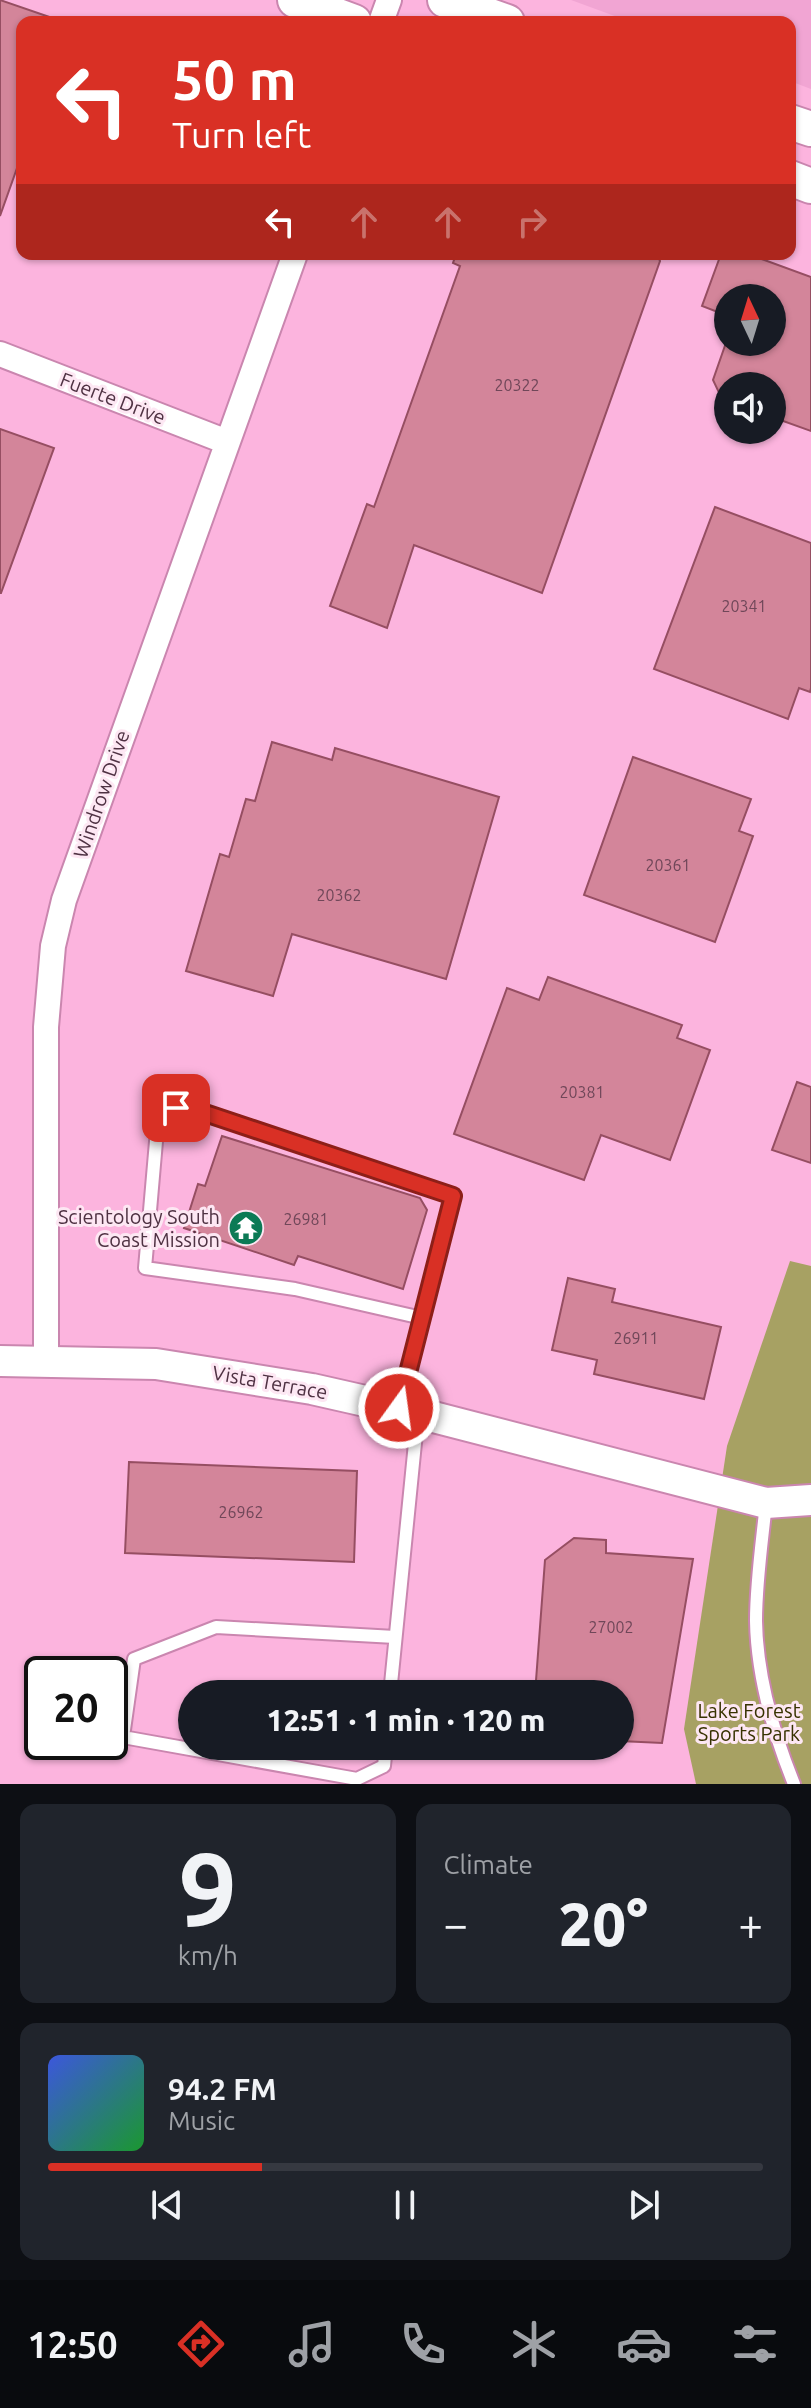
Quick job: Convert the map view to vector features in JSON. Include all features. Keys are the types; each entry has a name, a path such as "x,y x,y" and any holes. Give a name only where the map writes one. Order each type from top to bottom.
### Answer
{"main road":[{"path":"295,0 338,16"},
{"path":"445,0 490,16"}],"street":[{"name":"Windrow Drive","path":"46,1360 46,1027 53,946 64,900 293,260"},
{"name":"Fuerte Drive","path":"0,354 227,442"},
{"name":"Vista Terrace","path":"0,1361 156,1364 227,1374 409,1411 766,1503 811,1500"}],"lane":[{"path":"391,1680 409,1411 422,1318 453,1196 193,1109 159,1107 145,1268 295,1289 422,1318"},
{"path":"766,1503 756,1619 758,1656 778,1746 794,1784"},
{"path":"178,1747 123,1737 134,1659 216,1627 395,1637"},
{"path":"251,1760 357,1779 384,1766 385,1760"}],"shaded area":[{"path":"571,0 811,0 811,89 796,83 796,16 615,16"}],"green space":[{"name":"Lake Forest Sports Park","path":"790,1261 811,1266 811,1784 696,1784 684,1729 727,1446"}],"building":[{"path":"0,0 47,16 16,16 16,171 0,216"},
{"path":"454,260 660,261 542,593 414,545 387,628 330,606 367,504 374,507 460,266 453,263"},
{"path":"719,260 764,260 811,277 811,431 786,422 786,372 716,372 721,356 786,356 786,284 714,284 714,311 702,306"},
{"path":"0,429 54,448 1,593 0,593"},
{"path":"715,507 811,543 811,688 810,692 799,688 788,719 654,669"},
{"path":"272,742 332,760 335,748 499,797 446,979 292,934 273,996 186,971 220,854 229,857 246,799 255,801"},
{"path":"633,757 751,799 739,831 753,836 715,942 584,895"},
{"path":"548,977 682,1025 677,1038 710,1050 670,1160 601,1135 584,1180 454,1134 507,988 539,1000"},
{"path":"797,1082 811,1087 811,1163 772,1150"},
{"path":"222,1136 420,1198 427,1210 403,1289 298,1256 294,1265 184,1228 198,1184 205,1186"},
{"path":"568,1278 615,1289 612,1302 721,1327 704,1399 594,1374 597,1360 552,1350"},
{"path":"129,1462 357,1471 354,1562 125,1553"},
{"path":"574,1538 606,1540 606,1553 693,1559 662,1743 634,1742 634,1680 536,1680 545,1560"}],"place":[{"name":"Scientology South Coast Mission","path":"246,1228"}],"route":[{"path":"176,1108 193,1109 453,1196 399,1408"}]}
